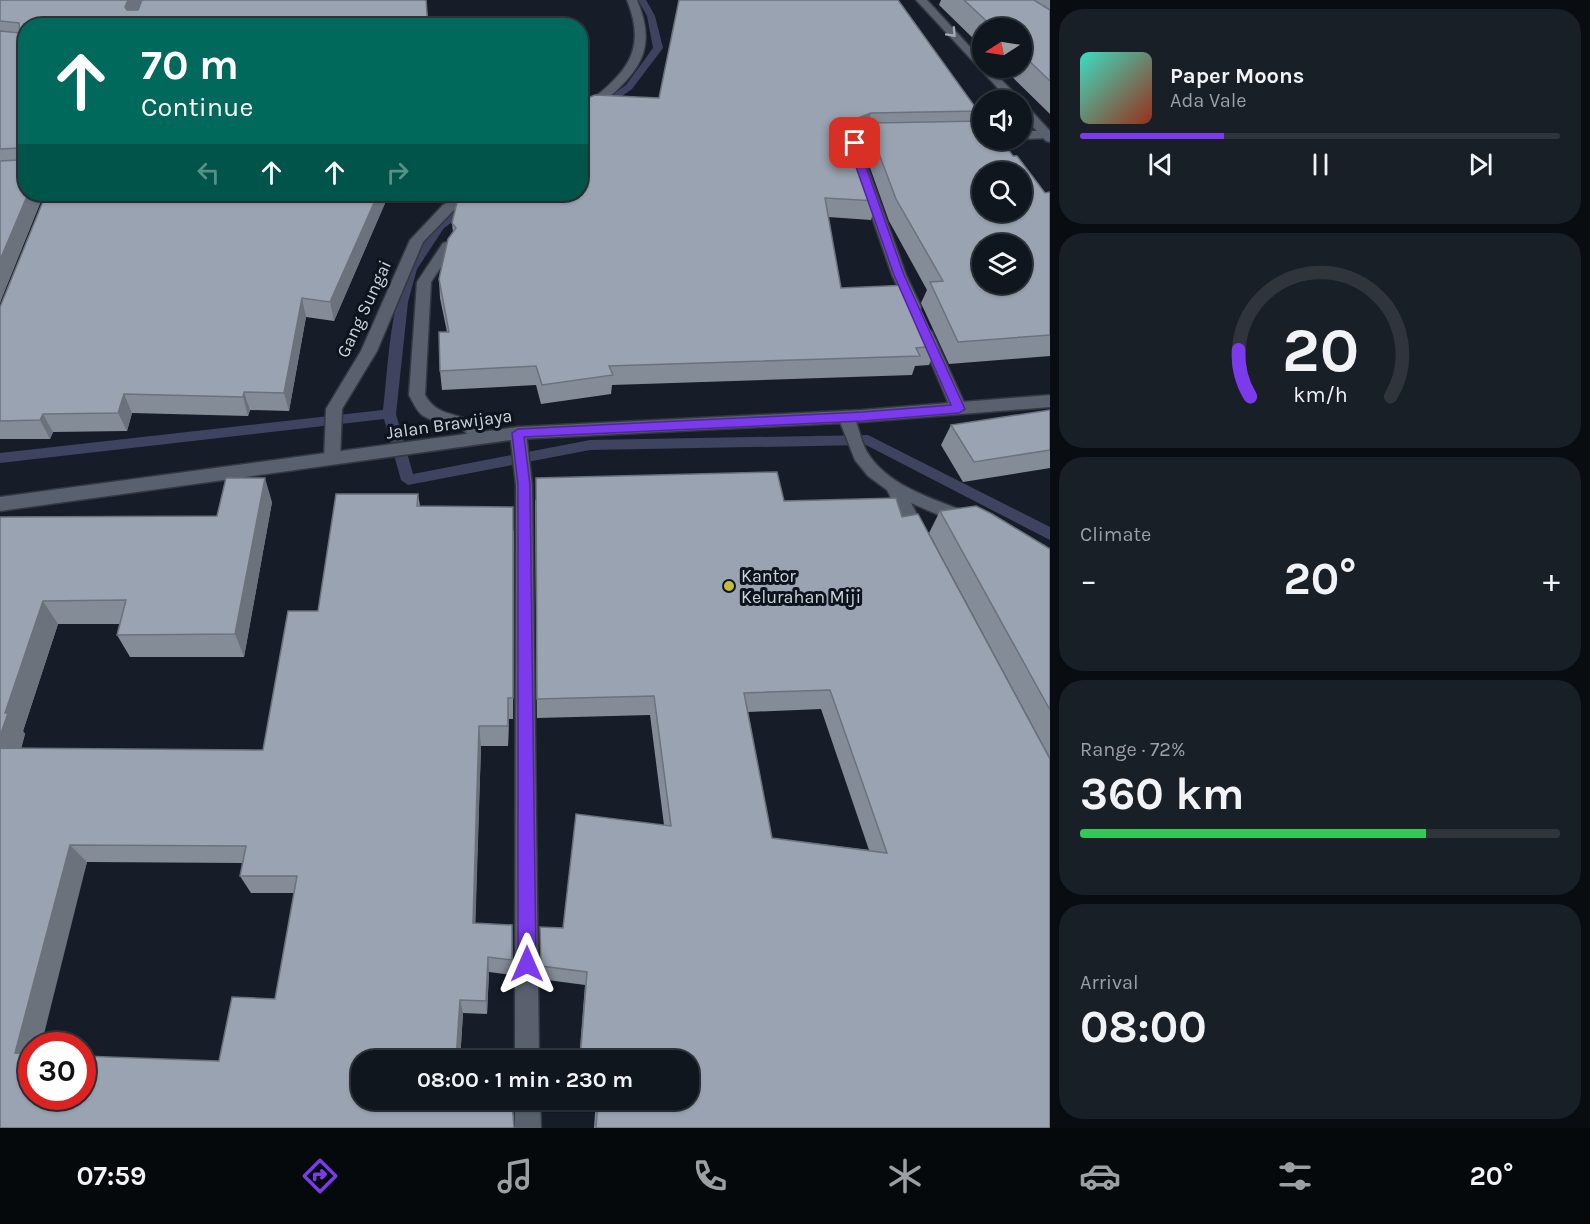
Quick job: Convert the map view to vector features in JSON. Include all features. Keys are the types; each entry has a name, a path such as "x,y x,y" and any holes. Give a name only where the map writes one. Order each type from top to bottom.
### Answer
{"street":[{"path":"588,109 611,90 631,67 639,53 643,37 632,0"},
{"path":"921,0 972,55"},
{"path":"994,78 1005,90"},
{"path":"1032,119 1048,136"},
{"path":"1032,135 1048,136"},
{"path":"901,137 866,138 855,143 854,147 899,275 959,409"},
{"name":"Gang Sungai","path":"341,458 332,444 335,429 334,409 369,351 417,240 448,208 458,201"},
{"path":"448,246 424,282 417,395 421,406 430,413 474,427 480,438"},
{"name":"Jalan Brawijaya","path":"0,504 480,438 519,439 1050,401"},
{"path":"846,417 862,458 876,474 894,488 987,528"},
{"path":"519,439 524,485 527,1050"},
{"path":"894,488 928,551"},
{"path":"528,1110 528,1128"}],"building":[{"path":"0,0 128,0 125,7 127,10 138,10 142,0 426,0 427,18 18,18 18,23 0,21"},
{"path":"679,0 898,0 972,103 972,111 871,113 855,119 851,129 877,201 825,198 841,288 909,285 937,346 916,348 920,356 609,366 613,375 542,385 536,366 440,371 439,332 449,332 439,279 448,239 456,228 452,223 457,201 588,201 588,98 595,95 659,98"},
{"path":"964,0 1034,0 1050,10 1050,81 1032,64 1032,18 983,18"},
{"path":"0,31 18,33 18,148 0,149"},
{"path":"972,121 972,150 1008,150 1013,156 1017,156 1022,162 972,162 972,222 1032,222 1032,176 1045,193 1050,192 1050,335 958,342 930,282 943,281 896,199 869,127 875,123"},
{"path":"18,160 18,201 25,201 0,260 0,161"},
{"path":"43,201 375,201 330,302 302,298 284,393 244,392 243,397 124,394 118,413 43,414 40,420 0,421 0,307"},
{"path":"1050,410 1050,450 974,462 951,425"},
{"path":"777,472 784,501 896,498 902,517 918,514 1050,759 1050,1128 596,1128 597,1110 699,1110 699,1050 581,1050 587,972 541,966 540,927 563,928 576,814 671,826 654,696 537,699 536,478","holes":["830,690 887,853 772,838 744,693"]},
{"path":"226,478 265,478 235,634 117,635 126,600 43,601 5,713 8,713 0,736 0,517 217,516"},
{"path":"336,494 418,494 417,506 513,507 513,698 508,698 508,726 479,726 473,923 512,925 512,960 488,957 486,1001 460,1000 457,1050 351,1050 351,1110 513,1110 514,1128 0,1128 0,748 263,750 288,611 318,611","holes":["70,845 246,846 240,876 297,876 275,999 232,997 219,1061 96,1057 96,1110 18,1110 18,1053 15,1053 18,1032 21,1032"]},
{"path":"976,506 1050,549 1050,710 940,511"}],"waterway":[{"path":"588,117 629,87 658,48 651,16 642,0"},
{"path":"389,414 402,302 411,269 440,226 475,201"},
{"path":"0,458 389,414"},
{"path":"389,414 408,480 590,445 868,440 1050,534"}],"place":[{"name":"Kantor Kelurahan Miji","path":"729,586"}],"route":[{"path":"527,964 524,485 518,433 959,409 899,275 854,147 855,143"}]}
